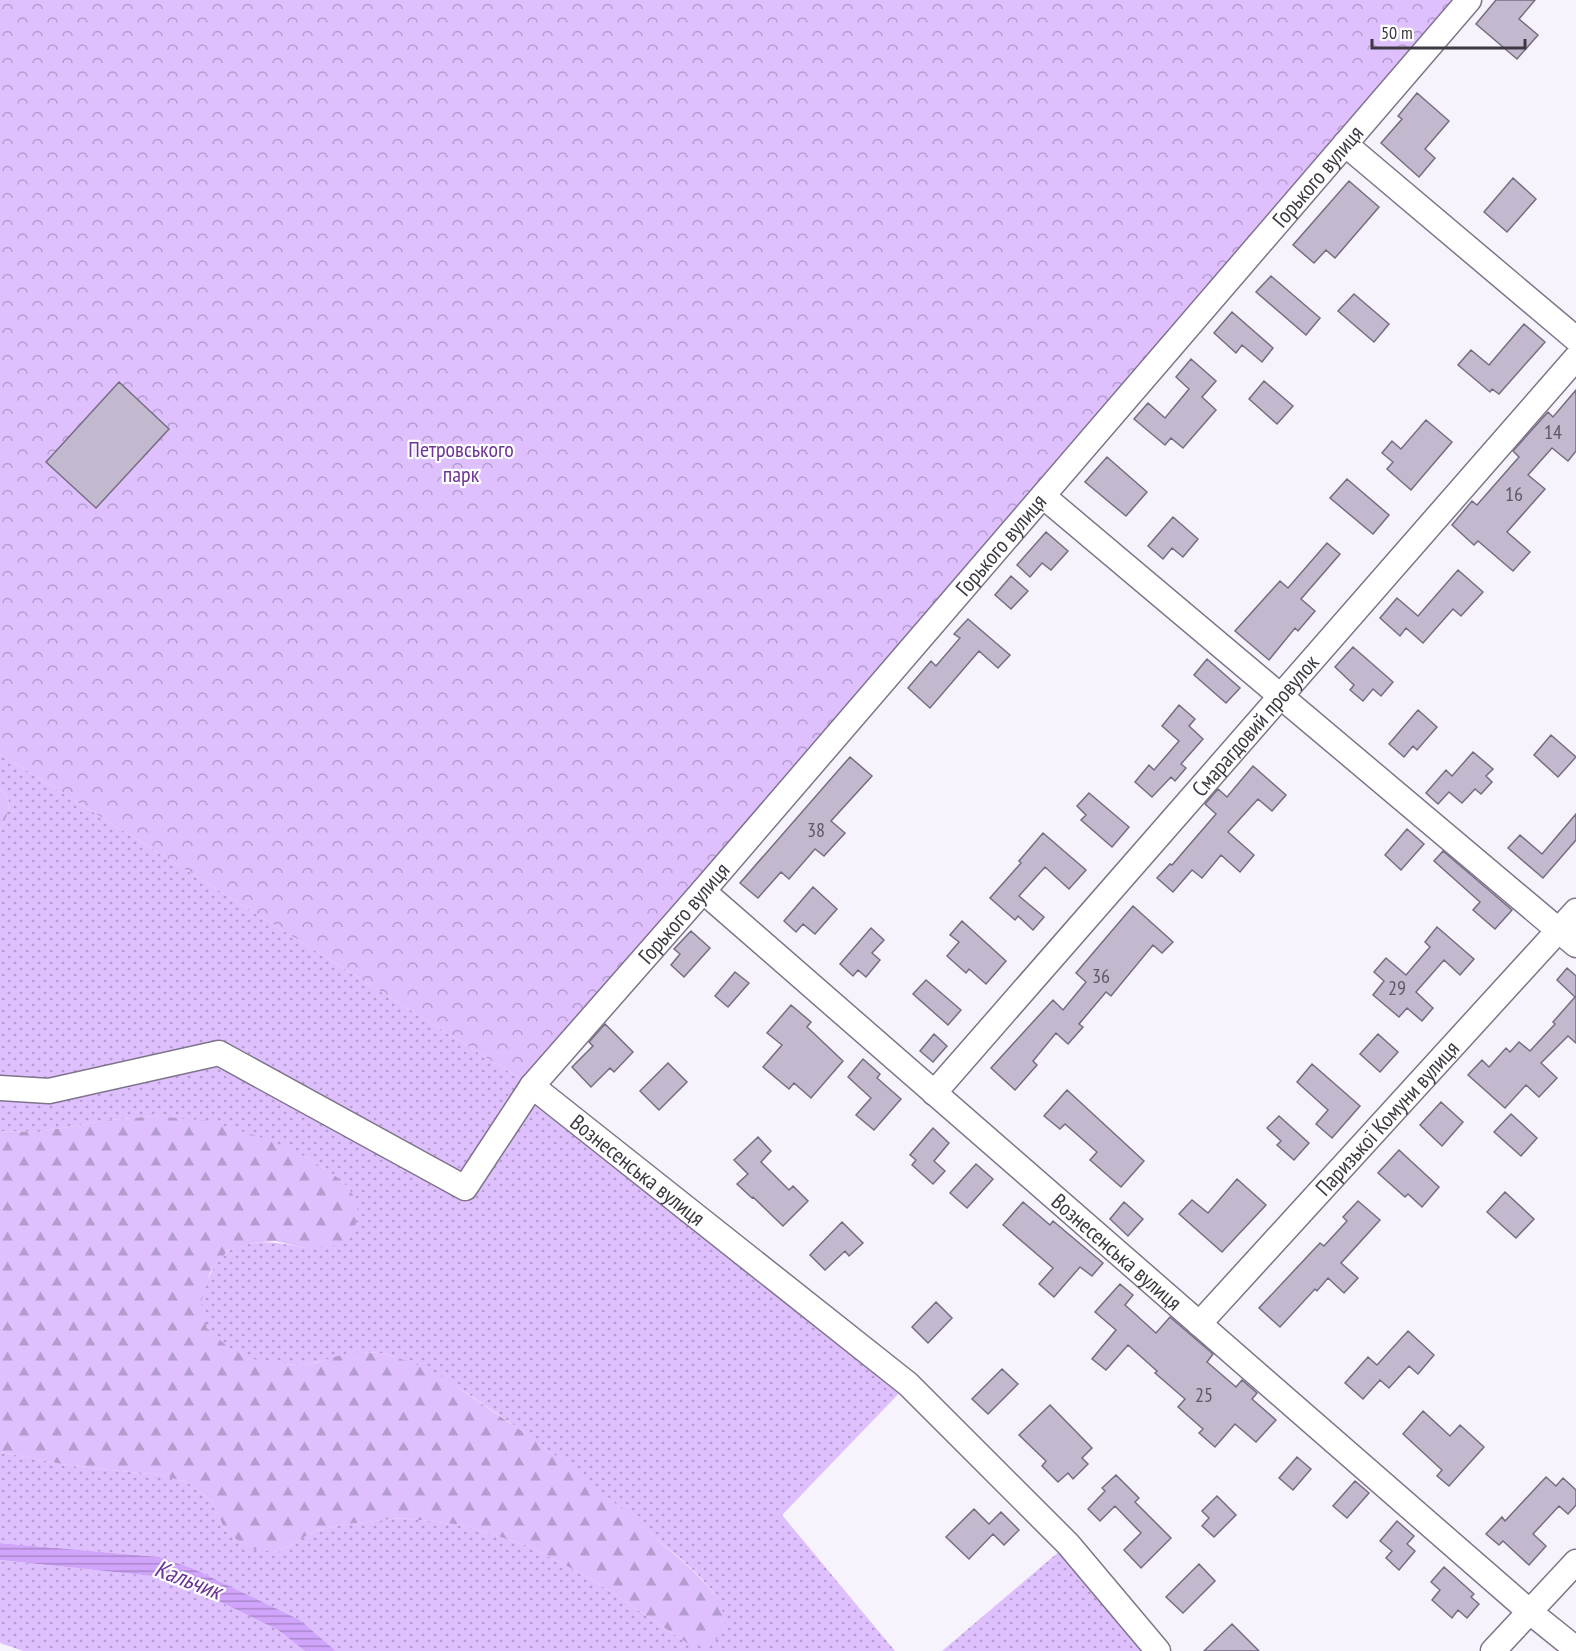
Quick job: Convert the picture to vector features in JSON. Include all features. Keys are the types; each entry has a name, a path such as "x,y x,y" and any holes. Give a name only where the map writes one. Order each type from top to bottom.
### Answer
{"street":[{"name":"Горького вулиця","path":"0,1088 49,1091 219,1053 465,1188 532,1086 703,891 1469,0"},
{"path":"1345,144 1576,339"},
{"name":"Смарагдовий провулок","path":"934,1093 1576,358"},
{"path":"1043,496 1567,938"},
{"name":"Вознесенська вулиця","path":"703,891 1530,1612 1576,1649"},
{"name":"Паризької Комуни вулиця","path":"1199,1324 1567,938 1576,911"},
{"name":"Вознесенська вулиця","path":"532,1086 908,1384 1068,1545 1158,1651"},
{"path":"1493,1651 1576,1562"}],"green space":[{"name":"Петровського парк","path":"0,0 1469,0 532,1086 0,754"},
{"path":"0,754 532,1086 908,1384 782,1515 895,1651 336,1651 300,1620 192,1568 159,1557 0,1543 0,1452 72,1466 159,1475 187,1482 212,1501 225,1530 278,1552 313,1532 339,1525 401,1518 463,1525 528,1546 590,1578 687,1643 724,1625 720,1605 713,1592 687,1565 556,1456 444,1379 400,1359 375,1353 358,1353 296,1365 260,1361 229,1349 211,1333 204,1318 201,1300 208,1280 220,1259 230,1250 248,1244 276,1243 305,1248 355,1197 340,1179 306,1157 155,1116 109,1120 38,1132 0,1131 0,831 9,804 0,789"},
{"path":"0,789 8,799 9,809 0,831"},
{"path":"155,1116 209,1121 266,1139 306,1157 340,1179 355,1197 359,1217 350,1236 331,1247 305,1248 275,1241 252,1243 227,1251 210,1273 201,1302 207,1328 231,1350 259,1361 287,1365 315,1363 351,1352 380,1353 411,1362 438,1374 535,1440 594,1485 688,1566 709,1587 722,1606 724,1625 717,1639 702,1646 687,1643 590,1578 528,1546 463,1525 401,1518 339,1525 313,1532 278,1552 249,1549 225,1530 212,1501 187,1482 159,1475 72,1466 0,1452 0,1131 38,1132 109,1120"},
{"path":"1068,1544 1158,1651 942,1651"},
{"path":"0,1560 171,1578 278,1630 305,1651 23,1651 0,1643"}],"water":[{"name":"Кальчик","path":"0,1543 159,1557 192,1568 300,1620 336,1651 305,1651 278,1630 171,1578 0,1560"}],"building":[{"path":"1496,0 1535,0 1519,19 1538,35 1517,59 1476,24"},
{"path":"1417,93 1449,121 1425,149 1435,158 1419,177 1381,143 1402,119 1398,116"},
{"path":"1513,178 1536,199 1507,232 1484,212"},
{"path":"1349,181 1379,207 1335,258 1326,250 1314,263 1293,245"},
{"path":"1271,276 1320,318 1306,335 1256,292"},
{"path":"1354,294 1389,324 1374,342 1338,311"},
{"path":"1232,312 1273,348 1262,362 1242,345 1236,353 1214,333"},
{"path":"1524,324 1545,342 1499,394 1492,389 1490,392 1458,365 1471,350 1489,365"},
{"path":"1191,359 1216,381 1202,397 1216,410 1183,448 1171,438 1165,445 1134,419 1148,403 1165,418 1189,389 1176,377"},
{"path":"1264,381 1293,406 1277,424 1249,399"},
{"path":"119,382 169,429 96,508 46,462"},
{"path":"1576,390 1576,451 1568,461 1552,448 1528,475 1545,489 1507,532 1530,552 1513,571 1478,541 1474,545 1452,525 1472,501 1477,505 1519,457 1513,451 1548,412 1553,417"},
{"path":"1426,420 1452,442 1411,490 1387,469 1393,462 1382,453 1392,441 1401,449"},
{"path":"1107,457 1147,492 1126,516 1085,482"},
{"path":"1347,479 1389,515 1373,534 1330,498"},
{"path":"1173,517 1198,539 1183,557 1172,548 1163,559 1148,546"},
{"path":"1046,532 1068,551 1051,570 1042,563 1030,577 1017,565"},
{"path":"1327,543 1340,554 1301,599 1315,611 1298,631 1295,628 1269,660 1235,631 1280,581 1288,588"},
{"path":"1458,570 1483,592 1461,616 1453,609 1423,643 1406,628 1400,636 1380,618 1397,598 1418,616"},
{"path":"1011,576 1028,591 1011,609 995,595"},
{"path":"968,619 1010,655 998,668 979,651 930,708 908,688 931,661 936,666 960,638 954,634"},
{"path":"1353,647 1393,682 1381,696 1373,689 1363,701 1350,690 1354,685 1335,667"},
{"path":"1207,659 1240,688 1226,703 1194,675"},
{"path":"1179,705 1195,719 1189,726 1203,739 1181,764 1186,768 1175,781 1171,777 1152,797 1135,782 1149,765 1154,770 1179,741 1162,726"},
{"path":"1418,710 1437,727 1417,750 1413,746 1404,757 1389,744"},
{"path":"1551,735 1576,757 1558,777 1534,755"},
{"path":"1473,752 1493,769 1486,776 1492,782 1481,794 1475,789 1462,803 1449,792 1438,804 1426,793 1446,770 1452,776"},
{"path":"850,757 872,776 831,821 845,833 824,856 815,849 789,879 781,872 758,898 740,883"},
{"path":"1253,766 1286,795 1272,811 1258,799 1228,832 1254,855 1240,872 1221,855 1202,878 1192,870 1173,892 1157,878 1170,864 1172,865 1216,814 1205,804 1218,789 1227,797"},
{"path":"1089,793 1129,827 1112,847 1081,820 1086,815 1077,806"},
{"path":"1576,814 1576,840 1543,878 1508,848 1520,835 1542,854"},
{"path":"1407,829 1424,844 1401,870 1385,855"},
{"path":"1043,833 1086,870 1069,889 1045,867 1019,896 1044,917 1033,930 1018,916 1015,920 990,898 1021,863 1019,861"},
{"path":"1443,851 1512,910 1495,929 1473,910 1480,902 1434,861"},
{"path":"813,887 837,909 815,934 803,924 796,932 784,921"},
{"path":"1133,906 1173,942 1162,953 1153,945 1111,996 1106,992 1079,1024 1083,1027 1068,1044 1056,1033 1033,1061 1037,1065 1015,1090 991,1068 1053,1000 1063,1010 1086,982 1076,973"},
{"path":"962,921 1006,961 986,984 969,969 966,973 947,956 959,942 950,935"},
{"path":"1437,927 1474,959 1460,975 1444,960 1416,992 1433,1008 1422,1021 1407,1008 1399,1017 1373,995 1384,981 1374,972 1386,958 1406,975 1430,947 1425,942"},
{"path":"871,928 884,940 872,953 880,960 866,977 858,970 853,976 840,964"},
{"path":"691,931 710,948 684,977 671,965 680,954 674,949"},
{"path":"1567,968 1576,976 1576,1043 1568,1036 1541,1063 1557,1078 1539,1097 1526,1085 1505,1108 1468,1075 1482,1060 1489,1067 1506,1048 1510,1052 1519,1042 1530,1051 1555,1024 1553,1022 1575,997 1557,980"},
{"path":"735,972 749,983 728,1007 715,996"},
{"path":"926,980 961,1010 948,1025 913,994"},
{"path":"791,1005 811,1022 807,1027 843,1061 811,1098 794,1083 789,1089 763,1067 782,1045 767,1033"},
{"path":"605,1024 633,1052 614,1072 610,1068 591,1087 572,1067 593,1046 589,1042"},
{"path":"934,1034 947,1046 933,1062 920,1051"},
{"path":"1378,1034 1398,1052 1380,1072 1360,1054"},
{"path":"863,1059 880,1074 877,1078 901,1099 874,1130 856,1115 871,1098 848,1077"},
{"path":"668,1063 687,1082 659,1110 640,1091"},
{"path":"1312,1064 1360,1106 1332,1138 1316,1124 1328,1110 1297,1082"},
{"path":"1067,1090 1144,1161 1121,1187 1090,1160 1097,1152 1065,1124 1060,1129 1044,1116"},
{"path":"1441,1102 1463,1122 1442,1146 1420,1125"},
{"path":"1511,1114 1537,1138 1521,1156 1494,1132"},
{"path":"1279,1116 1309,1143 1294,1160 1277,1145 1281,1141 1267,1128"},
{"path":"933,1128 949,1143 934,1161 945,1171 933,1184 912,1165 916,1160 910,1155"},
{"path":"758,1137 771,1151 761,1162 789,1190 793,1186 808,1201 783,1226 737,1184 748,1174 734,1160"},
{"path":"1399,1150 1439,1187 1422,1207 1408,1194 1405,1197 1378,1173"},
{"path":"976,1164 993,1179 967,1208 950,1193"},
{"path":"1237,1179 1266,1205 1222,1252 1179,1214 1192,1200 1208,1213"},
{"path":"1505,1192 1534,1219 1516,1238 1487,1212"},
{"path":"1358,1201 1380,1220 1341,1263 1358,1278 1344,1293 1328,1278 1280,1327 1259,1308 1320,1243 1324,1246 1347,1221 1343,1217"},
{"path":"1023,1202 1050,1225 1053,1221 1103,1263 1092,1276 1080,1267 1054,1297 1039,1284 1053,1268 1003,1225"},
{"path":"1124,1202 1143,1219 1128,1236 1110,1219"},
{"path":"842,1222 863,1243 849,1256 845,1251 825,1270 810,1255"},
{"path":"1120,1284 1133,1295 1125,1305 1156,1333 1170,1317 1213,1354 1207,1362 1236,1387 1242,1380 1257,1393 1252,1399 1276,1420 1256,1442 1235,1424 1215,1447 1199,1433 1203,1429 1178,1407 1185,1399 1128,1345 1106,1370 1092,1359 1116,1330 1095,1312"},
{"path":"936,1302 952,1318 928,1343 912,1327"},
{"path":"1408,1331 1434,1355 1418,1374 1409,1366 1389,1388 1380,1380 1363,1399 1345,1383 1368,1357 1377,1365"},
{"path":"1002,1369 1018,1384 988,1414 972,1399"},
{"path":"1050,1405 1092,1448 1082,1458 1088,1464 1073,1479 1068,1473 1058,1482 1042,1466 1046,1461 1019,1435"},
{"path":"1423,1411 1450,1436 1460,1425 1484,1447 1449,1486 1437,1476 1442,1470 1403,1434"},
{"path":"1297,1457 1311,1469 1293,1490 1279,1478"},
{"path":"1116,1475 1139,1498 1135,1502 1171,1538 1141,1568 1124,1550 1141,1533 1115,1506 1100,1521 1088,1509 1105,1491 1102,1488"},
{"path":"1546,1477 1556,1486 1563,1478 1576,1490 1576,1505 1568,1514 1559,1506 1533,1534 1546,1546 1529,1565 1503,1541 1499,1545 1486,1534 1502,1517 1505,1521"},
{"path":"1355,1481 1369,1493 1347,1518 1333,1506"},
{"path":"1217,1496 1236,1515 1214,1537 1202,1526 1209,1518 1202,1511"},
{"path":"974,1509 989,1524 1001,1512 1019,1530 1004,1545 993,1534 969,1559 946,1537"},
{"path":"1397,1521 1414,1536 1407,1544 1415,1551 1399,1570 1386,1558 1392,1551 1380,1541"},
{"path":"1199,1564 1215,1581 1183,1613 1166,1597"},
{"path":"1444,1567 1474,1594 1471,1597 1479,1604 1467,1618 1458,1610 1452,1618 1432,1600 1440,1590 1431,1582"},
{"path":"1232,1624 1259,1651 1204,1651"}]}
